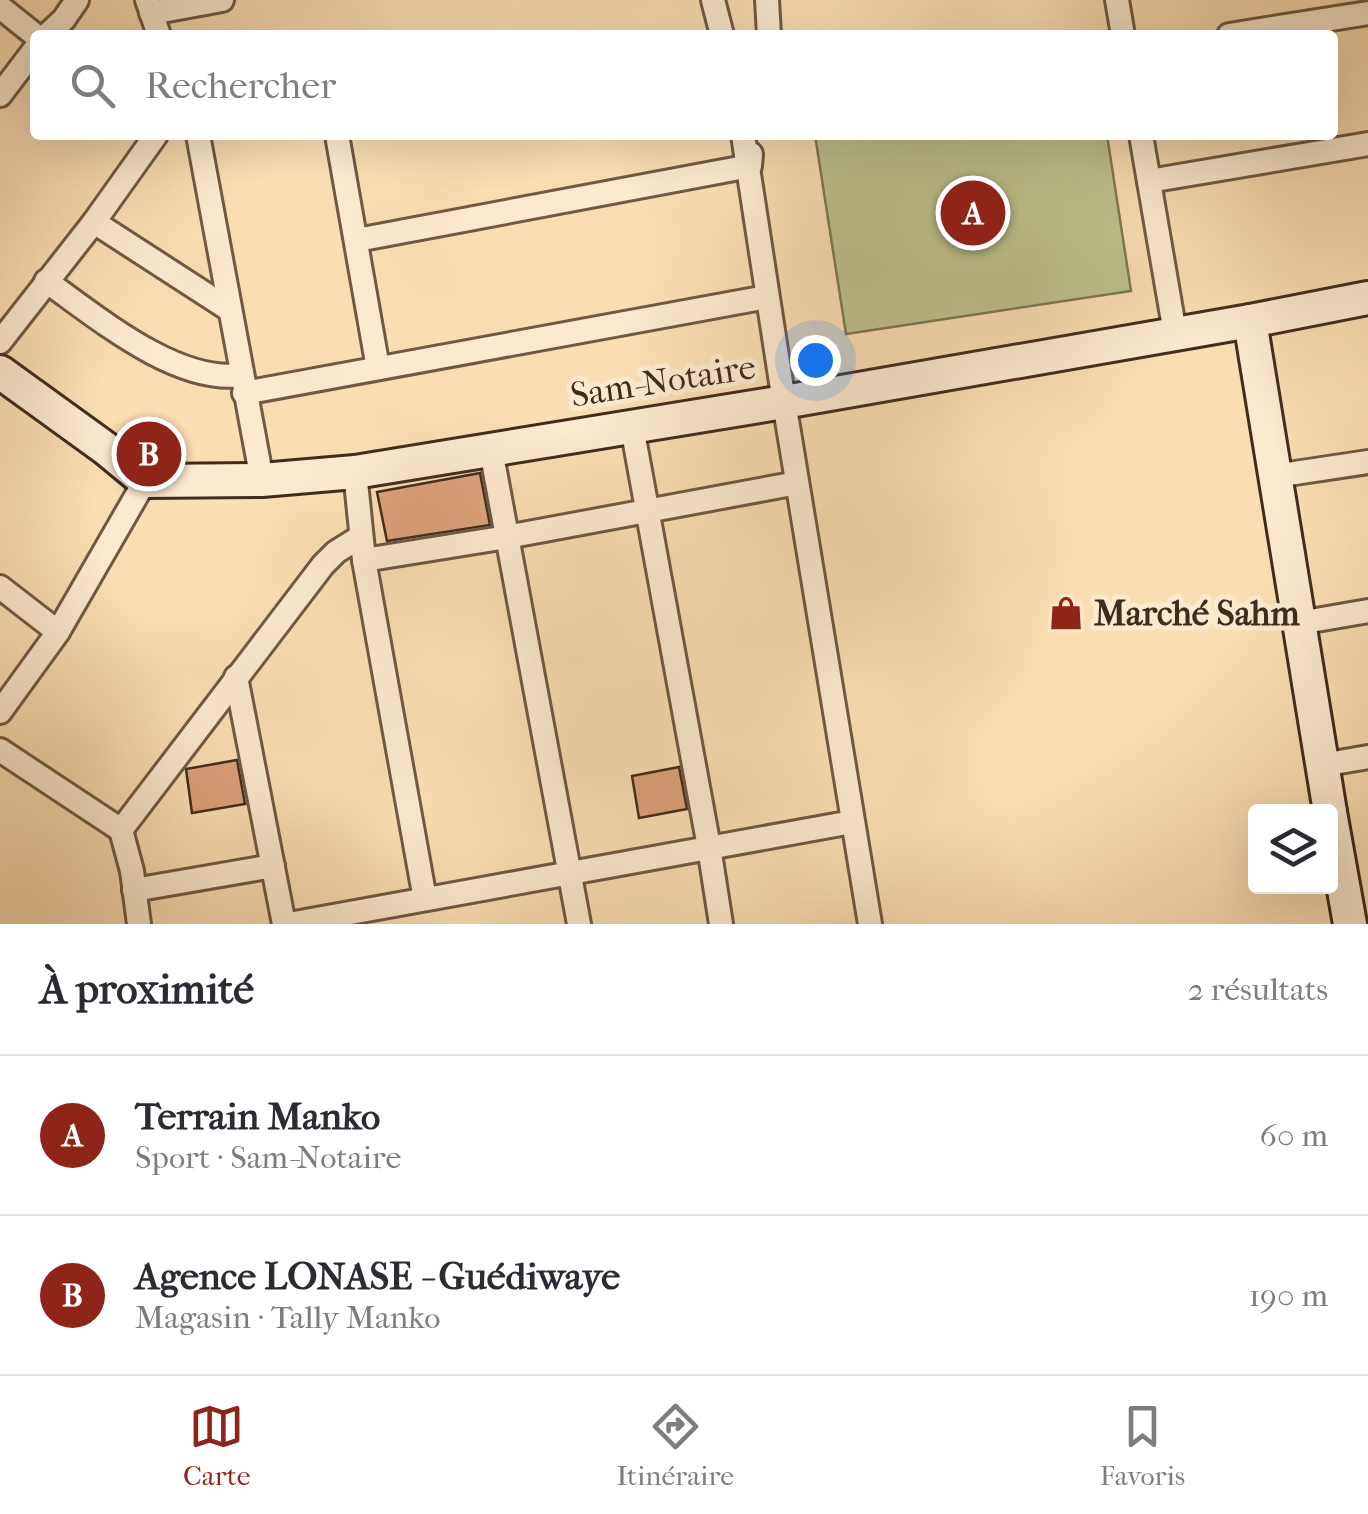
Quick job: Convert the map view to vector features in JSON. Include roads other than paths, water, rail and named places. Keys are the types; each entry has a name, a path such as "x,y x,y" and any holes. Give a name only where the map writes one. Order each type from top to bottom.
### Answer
{"street":[{"path":"52,30 77,0"},
{"path":"152,16 222,0"},
{"path":"713,0 721,30"},
{"path":"767,0 769,30"},
{"path":"1117,0 1122,30"},
{"path":"0,7 30,31"},
{"path":"1261,30 1368,13"},
{"path":"0,95 30,56"},
{"path":"0,342 152,140"},
{"path":"199,140 262,480"},
{"path":"338,140 378,368"},
{"path":"745,140 870,924"},
{"path":"750,166 753,140"},
{"path":"1142,140 1175,334"},
{"path":"1149,182 1368,144"},
{"path":"356,240 750,166"},
{"path":"94,222 230,310"},
{"path":"46,281 141,348 243,384 378,368 767,297"},
{"name":"Sam-Notaire","path":"145,481 262,480 355,472 1250,322 1368,298"},
{"path":"1250,322 1329,804"},
{"path":"0,372 145,481 58,632 0,712"},
{"path":"632,427 721,924"},
{"path":"491,450 579,924"},
{"path":"1276,476 1368,462"},
{"path":"355,472 362,549 425,899"},
{"path":"122,830 336,552 507,537 797,483"},
{"path":"0,587 58,632"},
{"path":"1300,623 1368,611"},
{"path":"236,677 286,924 852,822"},
{"path":"0,750 122,830 139,924"},
{"path":"1322,765 1368,757"},
{"path":"1338,843 1355,909"},
{"path":"134,890 273,866"}],"place":[{"name":"Terrain Manko","path":"973,213"},
{"name":"Agence LONASE - Guédiwaye","path":"149,454"},
{"name":"Marché Sahm","path":"1066,613"}]}
